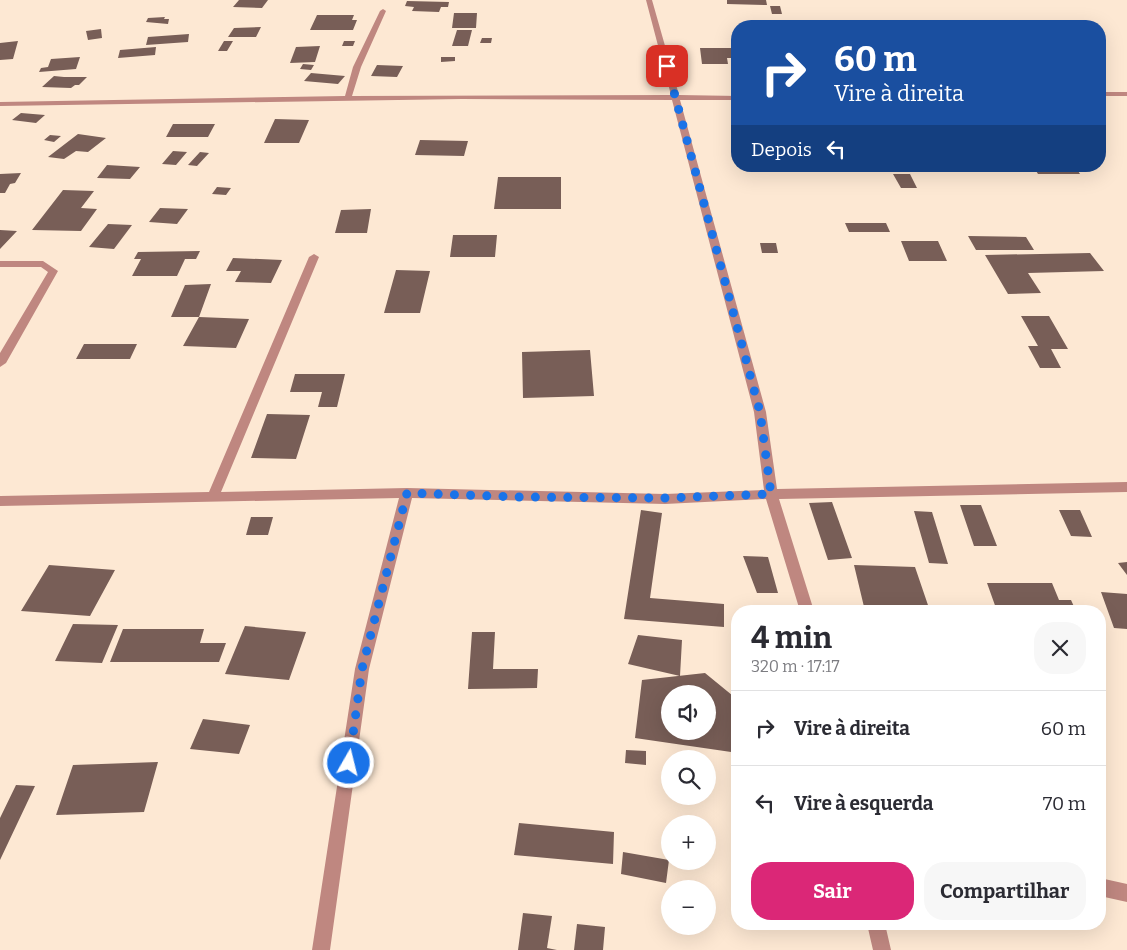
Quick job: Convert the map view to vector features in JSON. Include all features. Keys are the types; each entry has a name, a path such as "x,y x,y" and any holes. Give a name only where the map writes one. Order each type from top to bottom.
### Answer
{"street":[{"path":"649,0 760,412 771,494 805,605"},
{"path":"348,98 357,67 383,11"},
{"path":"1106,94 1127,94"},
{"path":"1,104 348,98 731,98"},
{"path":"213,497 314,257"},
{"path":"0,264 44,264 53,271 0,363"},
{"path":"0,501 407,493 520,497 665,498 1127,486"},
{"path":"321,950 362,669 407,493"},
{"path":"1106,888 1127,893"},
{"path":"877,930 882,950"}],"building":[{"path":"239,0 268,0 262,8 233,7"},
{"path":"727,0 766,0 767,5 727,4"},
{"path":"407,1 449,2 448,7 441,7 439,12 412,11 414,7 405,6"},
{"path":"770,6 780,6 782,14 772,14"},
{"path":"454,13 477,13 476,28 452,28"},
{"path":"317,15 354,15 352,20 357,20 353,30 310,30"},
{"path":"165,17 164,19 169,19 168,24 146,22 148,18"},
{"path":"261,27 256,37 228,37 234,28"},
{"path":"101,29 102,38 88,40 86,31"},
{"path":"457,30 472,30 468,46 452,46"},
{"path":"189,34 188,42 146,45 148,37"},
{"path":"482,38 492,38 491,43 480,43"},
{"path":"18,41 13,59 0,60 0,43"},
{"path":"224,41 233,41 227,51 218,51"},
{"path":"344,41 355,41 353,46 342,46"},
{"path":"320,46 315,62 290,63 296,47"},
{"path":"156,47 155,55 118,58 120,50"},
{"path":"700,48 731,48 731,58 727,58 728,64 702,64"},
{"path":"80,57 76,69 39,72 41,68 48,67 51,59"},
{"path":"441,57 455,57 455,61 441,62"},
{"path":"303,64 314,65 311,70 300,69"},
{"path":"377,65 403,66 397,77 371,76"},
{"path":"311,73 345,76 338,84 304,81"},
{"path":"54,76 87,77 79,85 71,88 42,87"},
{"path":"21,113 45,115 36,123 12,120"},
{"path":"275,119 309,120 299,143 264,143"},
{"path":"173,124 215,124 208,137 166,137"},
{"path":"78,134 106,138 88,152 76,151 64,159 48,157"},
{"path":"50,135 61,136 54,142 44,140"},
{"path":"420,140 468,141 464,156 415,155"},
{"path":"173,151 187,152 176,165 162,164"},
{"path":"200,152 209,153 197,166 188,165"},
{"path":"107,165 140,167 130,179 97,178"},
{"path":"1037,172 1079,172 1080,174 1038,174"},
{"path":"21,173 15,183 10,184 5,193 0,193 0,174"},
{"path":"893,174 910,174 917,188 901,188"},
{"path":"498,177 561,177 561,209 494,209"},
{"path":"217,187 231,188 226,195 212,194"},
{"path":"63,190 94,191 81,208 97,209 81,231 32,230"},
{"path":"160,208 188,209 177,224 149,222"},
{"path":"371,209 367,233 335,233 341,210"},
{"path":"845,223 886,223 890,232 849,232"},
{"path":"108,224 132,225 114,249 89,247"},
{"path":"0,230 17,231 0,249"},
{"path":"453,235 497,235 495,257 450,257"},
{"path":"968,236 1026,237 1034,250 976,250"},
{"path":"901,241 938,241 947,261 909,261"},
{"path":"760,243 776,243 778,253 762,253"},
{"path":"200,251 196,259 185,259 177,276 132,276 141,259 134,259 138,252"},
{"path":"1090,253 1104,271 1028,273 1041,293 1008,294 985,255"},
{"path":"233,258 282,260 271,283 235,282 241,271 226,271"},
{"path":"396,270 430,271 420,313 384,313"},
{"path":"211,284 199,317 171,317 185,285"},
{"path":"1021,316 1049,316 1068,349 1051,349 1061,368 1040,368 1028,346 1038,346"},
{"path":"199,317 249,319 236,348 183,346"},
{"path":"84,344 137,344 130,359 76,359"},
{"path":"590,350 594,396 523,398 522,352"},
{"path":"295,374 345,374 337,407 318,407 322,392 290,392"},
{"path":"267,414 310,415 296,459 251,458"},
{"path":"832,502 852,558 828,560 809,503"},
{"path":"960,505 981,505 997,546 974,546"},
{"path":"641,510 662,513 650,598 724,604 724,627 624,619"},
{"path":"1059,510 1080,510 1092,537 1071,536"},
{"path":"914,511 932,512 948,564 929,563"},
{"path":"251,517 273,517 268,535 246,535"},
{"path":"743,556 768,557 778,593 757,593"},
{"path":"1127,562 1127,575 1118,563"},
{"path":"49,565 115,570 90,616 21,611"},
{"path":"854,565 915,567 928,605 864,605"},
{"path":"987,583 1052,583 1059,600 1071,600 1073,605 995,605"},
{"path":"1101,592 1127,594 1127,629 1114,628"},
{"path":"73,624 118,625 102,663 55,661"},
{"path":"245,626 306,632 289,680 225,674"},
{"path":"123,629 204,629 200,643 226,643 219,662 110,662"},
{"path":"472,632 495,632 493,669 538,669 537,688 468,689"},
{"path":"638,635 682,640 680,676 628,664"},
{"path":"705,673 731,694 731,752 635,738 642,680"},
{"path":"203,719 250,725 239,754 190,749"},
{"path":"626,750 646,751 646,765 625,763"},
{"path":"158,762 144,812 56,815 73,765"},
{"path":"16,785 35,786 0,860 0,818"},
{"path":"519,823 614,832 613,864 514,855"},
{"path":"623,852 661,859 661,870 668,870 666,880 661,880 661,882 621,874"},
{"path":"523,913 552,916 547,948 557,950 518,950"},
{"path":"577,924 605,927 603,950 574,950"}],"route":[{"path":"349,763 362,669 407,493 520,497 665,498 771,494 760,412 667,66"}]}
